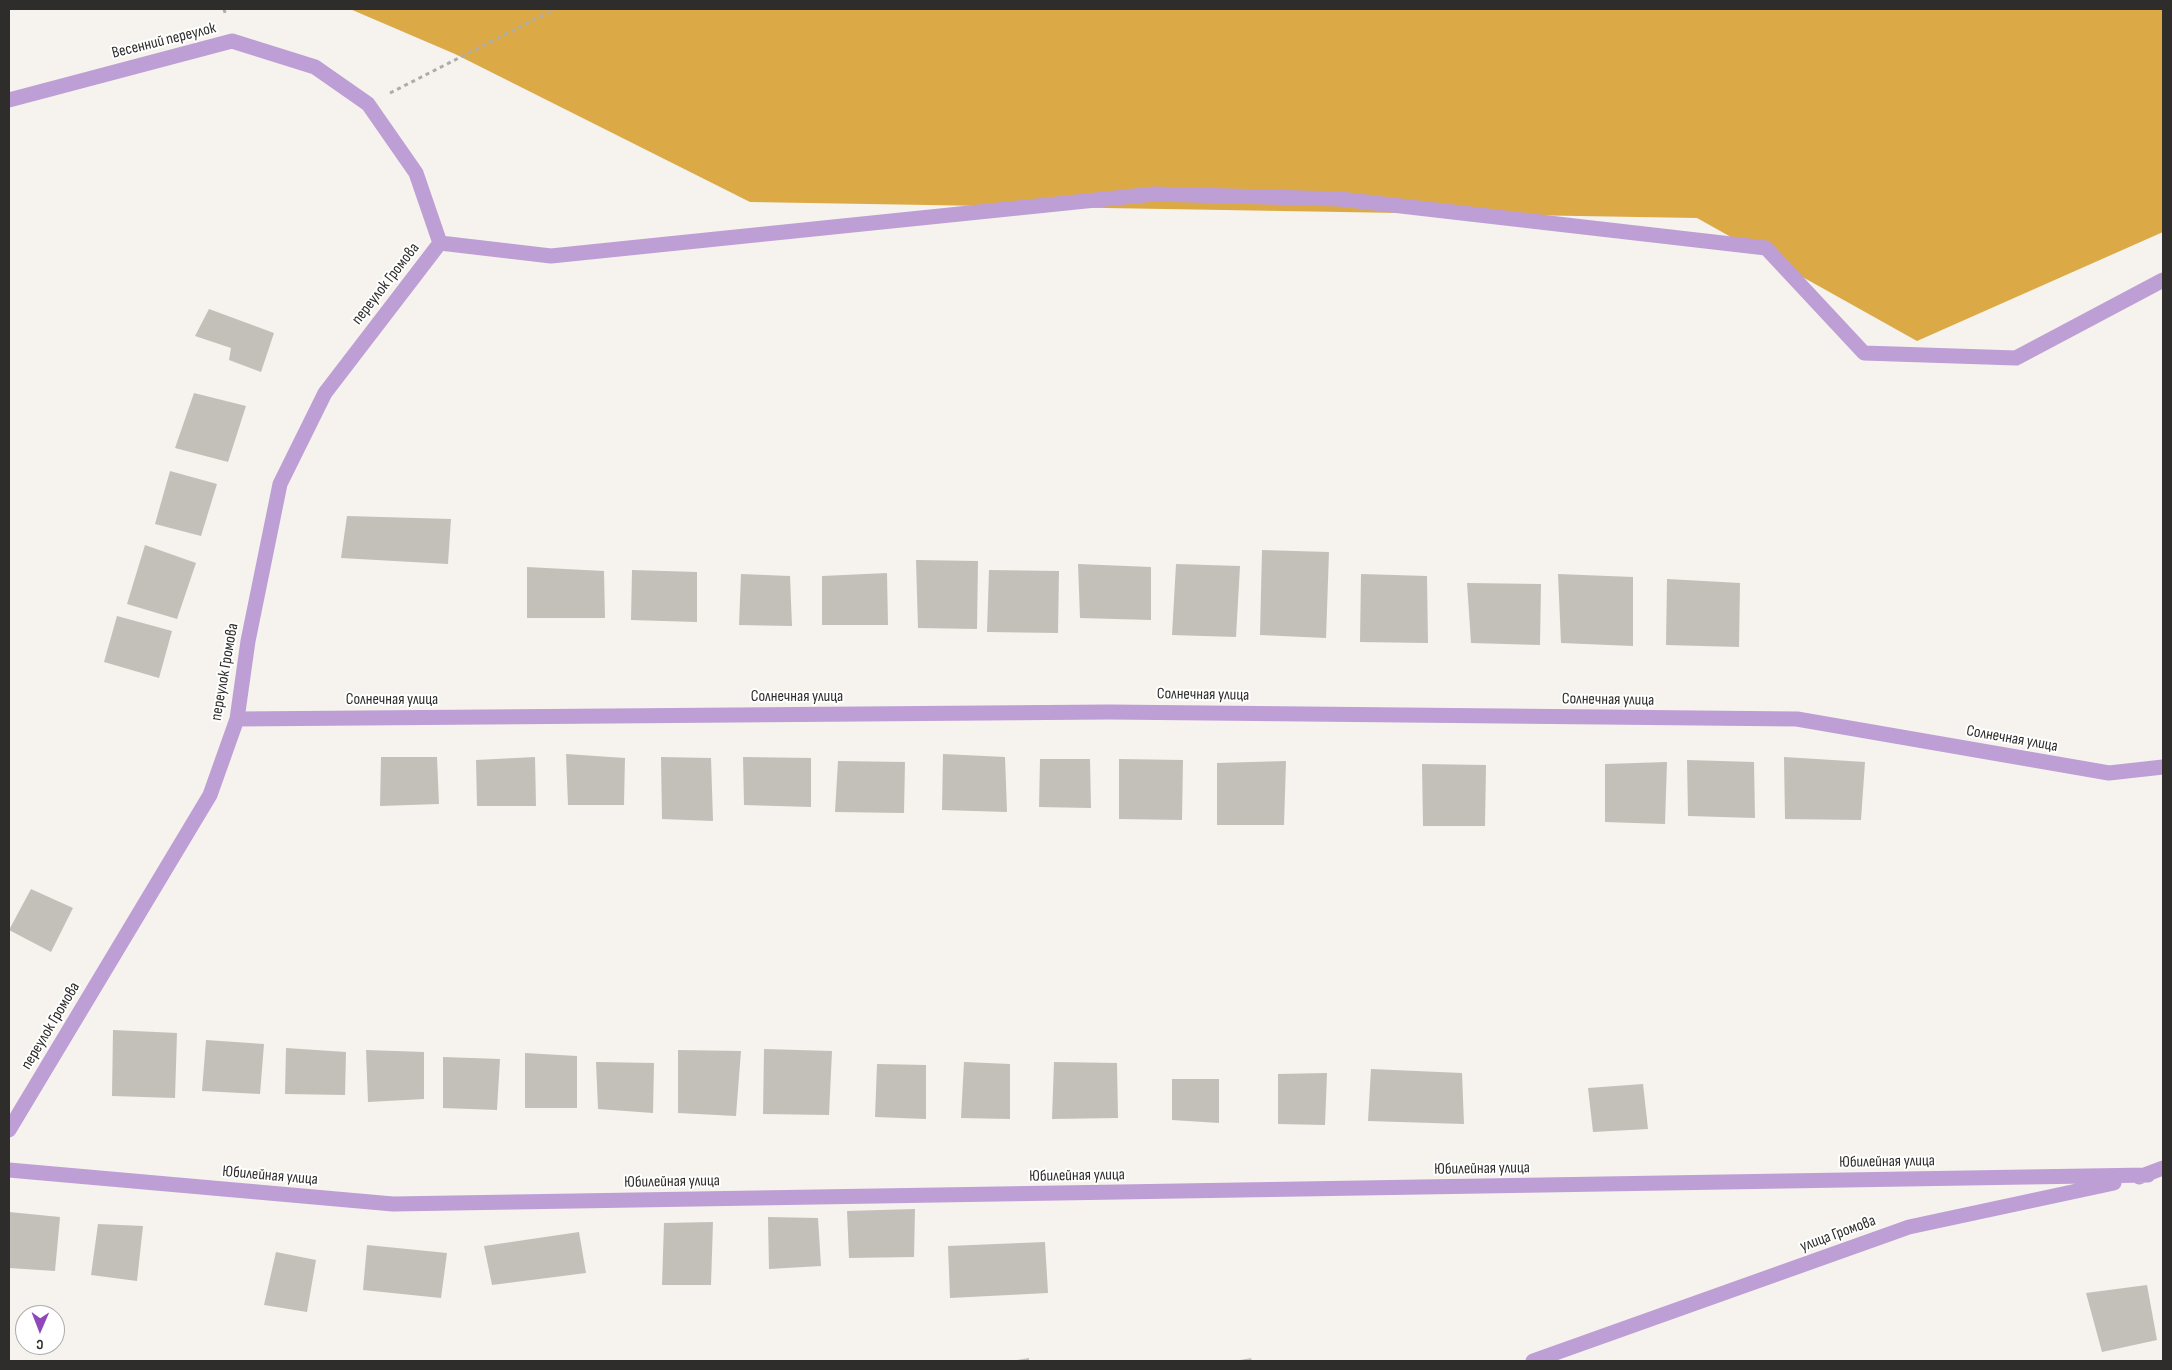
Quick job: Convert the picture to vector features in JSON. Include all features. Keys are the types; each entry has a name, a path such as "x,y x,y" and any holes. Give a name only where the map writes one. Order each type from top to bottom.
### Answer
{"street":[{"name":"Весенний переулок","path":"9,100 232,41 315,67 368,104 416,172 440,243"},
{"path":"440,243 551,256 1154,194 1340,199 1766,248 1864,353 2016,358 2163,280"},
{"name":"переулок Громова","path":"9,1130 210,795 237,719 248,641 280,484 325,393 440,243"},
{"name":"Солнечная улица","path":"237,719 1119,712 1797,720 2109,774 2163,767"},
{"name":"улица Громова","path":"1533,1361 1910,1227 2148,1175 2163,1168"},
{"name":"Юбилейная улица","path":"9,1170 393,1204 2148,1175"}],"path":[{"path":"368,104 555,9"}],"shaded area":[{"path":"350,9 2163,9 2163,232 1917,341 1697,218 750,202 455,54"}],"building":[{"path":"209,309 274,333 261,372 229,360 231,348 195,336"},
{"path":"194,393 246,406 228,462 175,448"},
{"path":"170,471 217,484 201,536 155,524"},
{"path":"347,516 451,519 448,564 341,558"},
{"path":"145,545 196,563 177,619 127,604"},
{"path":"1262,550 1329,552 1326,638 1260,635"},
{"path":"916,560 978,561 977,629 918,628"},
{"path":"1078,564 1151,567 1151,620 1080,618"},
{"path":"1176,564 1240,566 1236,637 1172,635"},
{"path":"527,567 604,571 605,618 527,618"},
{"path":"632,570 697,572 697,622 631,620"},
{"path":"989,570 1059,571 1058,633 987,632"},
{"path":"887,573 888,625 822,625 822,576"},
{"path":"741,574 790,576 792,626 739,625"},
{"path":"1361,574 1427,576 1428,643 1360,642"},
{"path":"1558,574 1633,577 1633,646 1561,643"},
{"path":"1667,579 1740,583 1739,647 1666,645"},
{"path":"1467,583 1541,584 1540,645 1471,643"},
{"path":"117,616 172,631 159,678 104,662"},
{"path":"566,754 625,758 624,805 568,805"},
{"path":"943,754 1005,757 1007,812 942,810"},
{"path":"381,757 437,757 439,804 380,806"},
{"path":"535,757 536,806 477,806 476,760"},
{"path":"661,757 711,758 713,821 662,819"},
{"path":"743,757 811,758 811,807 744,805"},
{"path":"1784,757 1865,762 1861,820 1785,819"},
{"path":"1040,759 1090,759 1091,808 1039,807"},
{"path":"1119,759 1183,760 1182,820 1119,819"},
{"path":"1687,760 1754,762 1755,818 1688,816"},
{"path":"838,761 905,762 904,813 835,812"},
{"path":"1286,761 1284,825 1217,825 1217,763"},
{"path":"1667,762 1665,824 1605,822 1605,764"},
{"path":"1422,764 1486,765 1485,826 1423,826"},
{"path":"31,889 73,908 51,952 9,930"},
{"path":"113,1030 177,1033 175,1098 112,1096"},
{"path":"206,1040 264,1044 260,1094 202,1091"},
{"path":"286,1048 346,1052 345,1095 285,1094"},
{"path":"764,1049 832,1051 829,1115 763,1114"},
{"path":"366,1050 424,1052 424,1099 368,1102"},
{"path":"678,1050 741,1051 736,1116 678,1113"},
{"path":"525,1053 577,1056 577,1108 525,1108"},
{"path":"443,1057 500,1059 497,1110 443,1108"},
{"path":"596,1062 654,1063 653,1113 598,1109"},
{"path":"964,1062 1010,1064 1010,1119 961,1118"},
{"path":"1054,1062 1117,1063 1118,1118 1052,1119"},
{"path":"877,1064 926,1065 926,1119 875,1117"},
{"path":"1371,1069 1462,1073 1464,1124 1368,1121"},
{"path":"1327,1073 1325,1125 1278,1124 1278,1074"},
{"path":"1172,1079 1219,1079 1219,1123 1172,1120"},
{"path":"1643,1084 1648,1129 1593,1132 1588,1088"},
{"path":"915,1209 914,1257 849,1258 847,1211"},
{"path":"9,1212 60,1217 55,1271 9,1268"},
{"path":"768,1217 818,1218 821,1266 769,1269"},
{"path":"713,1222 711,1285 662,1285 664,1223"},
{"path":"98,1224 143,1226 137,1281 91,1275"},
{"path":"579,1232 586,1273 492,1285 484,1246"},
{"path":"1045,1242 1048,1293 950,1298 948,1246"},
{"path":"367,1245 447,1253 441,1298 363,1290"},
{"path":"276,1252 316,1260 307,1312 264,1305"},
{"path":"2147,1285 2157,1340 2102,1352 2086,1293"},
{"path":"1029,1358 1029,1361 1017,1361 1017,1360"},
{"path":"1251,1358 1252,1361 1240,1361 1240,1360"}]}
